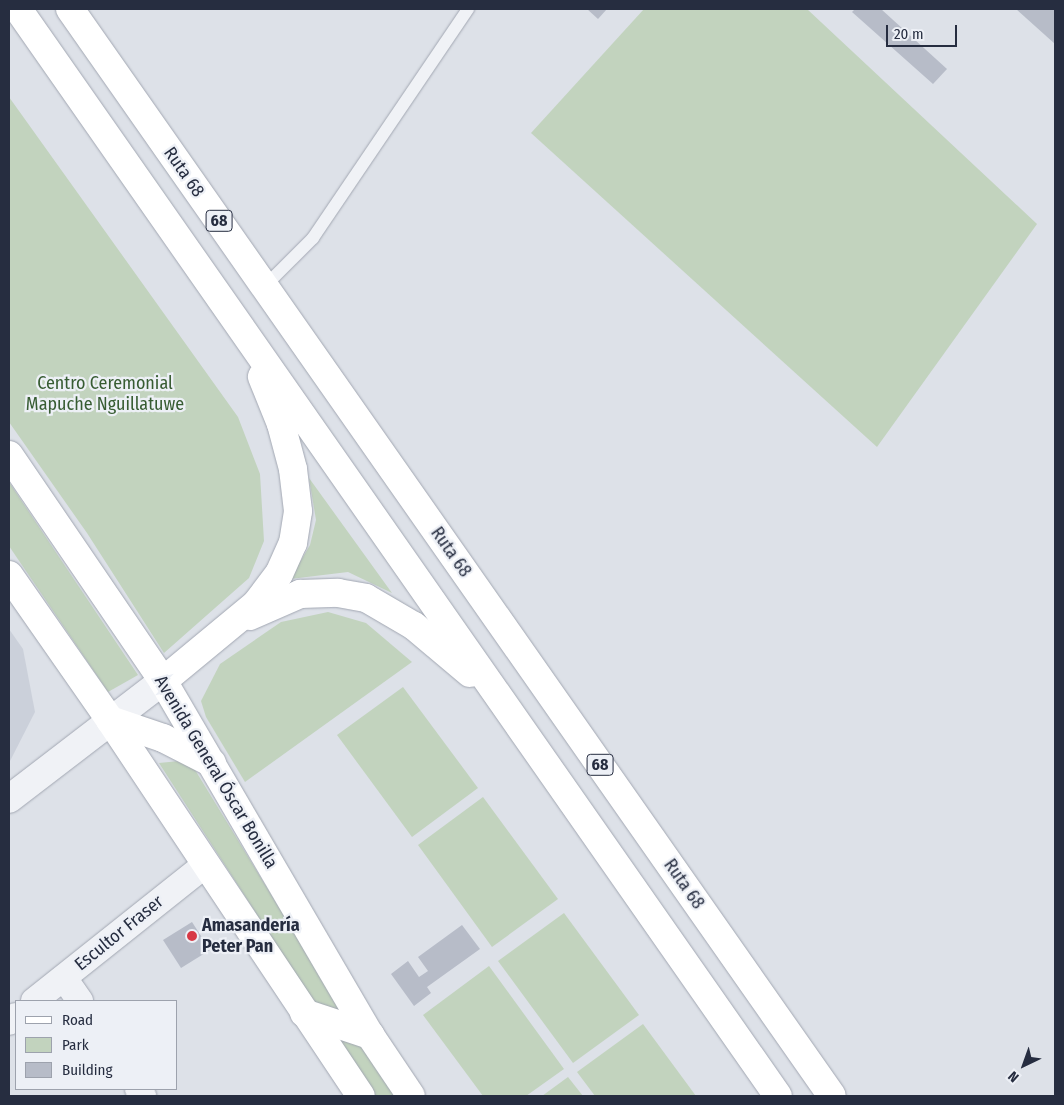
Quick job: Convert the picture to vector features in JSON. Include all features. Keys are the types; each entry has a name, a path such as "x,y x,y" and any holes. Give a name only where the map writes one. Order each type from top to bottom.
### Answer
{"main road":[{"name":"68","path":"18,9 778,1096"},
{"name":"Ruta 68","path":"70,9 832,1096"},
{"path":"163,681 234,625 265,593 285,564 296,532 298,512 293,469 281,424 231,312"},
{"name":"Avenida General Óscar Bonilla","path":"9,455 163,681 370,1035 411,1096"},
{"path":"9,575 110,720 361,1096"},
{"path":"234,625 262,609 300,594 326,592 366,598 414,626 505,705"},
{"path":"110,720 163,738 212,763"},
{"path":"304,1013 370,1035"}],"street":[{"path":"9,799 163,681"},
{"name":"Escultor Fraser","path":"35,1000 205,865"},
{"path":"64,978 79,1000"}],"lane":[{"path":"265,286 314,238 468,9"}],"shaded area":[{"path":"9,629 23,649 35,712 9,763"}],"green space":[{"path":"644,9 807,9 1037,224 877,447 531,133"},
{"name":"Centro Ceremonial Mapuche Nguillatuwe","path":"9,97 238,417 260,474 264,541 249,578 164,653 87,533 9,422"},
{"path":"309,478 392,593 348,572 290,579 310,545 316,520"},
{"path":"9,482 138,675 108,692 9,546"},
{"path":"328,612 366,623 412,662 245,782 206,717 201,701 220,664 281,622"},
{"path":"403,687 478,788 412,837 337,735"},
{"path":"189,760 363,1045 398,1096 374,1096 159,763"},
{"path":"483,797 558,899 492,947 418,845"},
{"path":"564,913 639,1015 573,1063 498,961"},
{"path":"489,966 564,1069 526,1096 483,1096 423,1015"},
{"path":"643,1024 696,1096 595,1096 577,1072"},
{"path":"568,1077 583,1096 542,1096"}],"building":[{"path":"587,9 607,9 598,19"},
{"path":"855,9 881,9 947,69 933,84 852,12"},
{"path":"1016,9 1055,9 1055,44"},
{"path":"192,922 210,950 181,968 163,940"},
{"path":"462,925 480,949 427,987 431,993 414,1006 391,974 408,961 419,977 428,971 418,957"}],"place":[{"name":"Amasandería Peter Pan","path":"192,936"}]}
